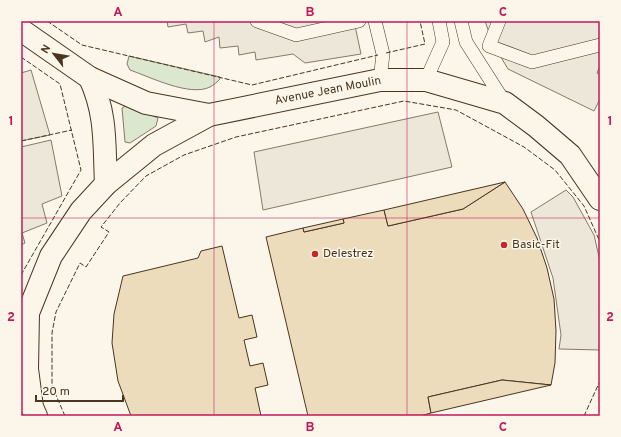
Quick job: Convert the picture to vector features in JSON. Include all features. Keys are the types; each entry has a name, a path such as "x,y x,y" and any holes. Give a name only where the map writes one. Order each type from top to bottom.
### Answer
{"street":[{"name":"Avenue Jean Moulin","path":"21,30 90,78 146,103 209,115"},
{"path":"90,78 98,96 104,120 106,184"},
{"name":"Avenue Jean Moulin","path":"36,416 32,407 27,369 24,316 51,256 81,211 106,184 154,145 209,115 380,80 426,80 505,103 536,126 570,156 600,175"},
{"name":"Avenue Jean Moulin","path":"570,156 600,199"}],"lane":[{"path":"257,21 296,35 358,21"},
{"path":"375,21 382,54 380,80"},
{"path":"426,80 443,42 439,21"},
{"path":"461,21 466,42 505,103"},
{"path":"499,21 489,46 532,62 600,45"}],"green space":[{"path":"129,56 220,77 220,79 210,87 202,89 192,90 181,88 130,70 127,64"},
{"path":"127,105 158,118 156,126 130,143 125,142 122,108"}],"shaded area":[{"path":"167,21 354,21 361,54 305,63 293,54 256,60 255,52 239,55 238,46 220,48 219,37 205,42 203,31 188,33 186,24 168,27"},
{"path":"485,21 600,21 600,66 597,73 600,75 600,99 594,111 508,69 493,44"},
{"path":"31,70 50,135 21,141 21,73"},
{"path":"438,112 452,167 263,210 254,152"},
{"path":"51,140 62,196 42,204 47,223 22,233 25,243 21,245 21,147"},
{"path":"566,190 573,197 594,235 600,261 600,350 559,349 561,335 553,278 531,212"}],"building":[{"path":"505,182 523,209 537,238 547,268 554,299 556,331 555,363 551,385 502,380 428,397 431,413 420,416 308,416 266,237 303,228 304,232 344,223 343,219 384,210 388,226 463,209"},
{"path":"505,182 463,209 388,226 384,210"},
{"path":"343,219 344,223 304,232 303,228"},
{"path":"222,246 239,318 252,315 257,337 244,340 250,366 263,363 268,385 255,388 261,416 131,416 118,381 112,343 114,314 123,276 198,258 201,251"},
{"path":"502,380 551,385 431,413 428,397"}],"fence":[{"path":"47,21 82,45 252,85 378,55"},
{"path":"386,53 425,44 420,21"},
{"path":"21,57 60,84 81,170 21,275"},
{"path":"65,416 52,386 52,333 56,312 80,263 86,267 109,232 101,227 120,203 146,176 184,155 236,137 404,101 456,110 524,147 555,170 584,206 600,242"},
{"path":"21,141 72,130"},
{"path":"584,416 600,381"}],"place":[{"name":"Basic-Fit","path":"504,245"},
{"name":"Delestrez","path":"315,254"}]}
